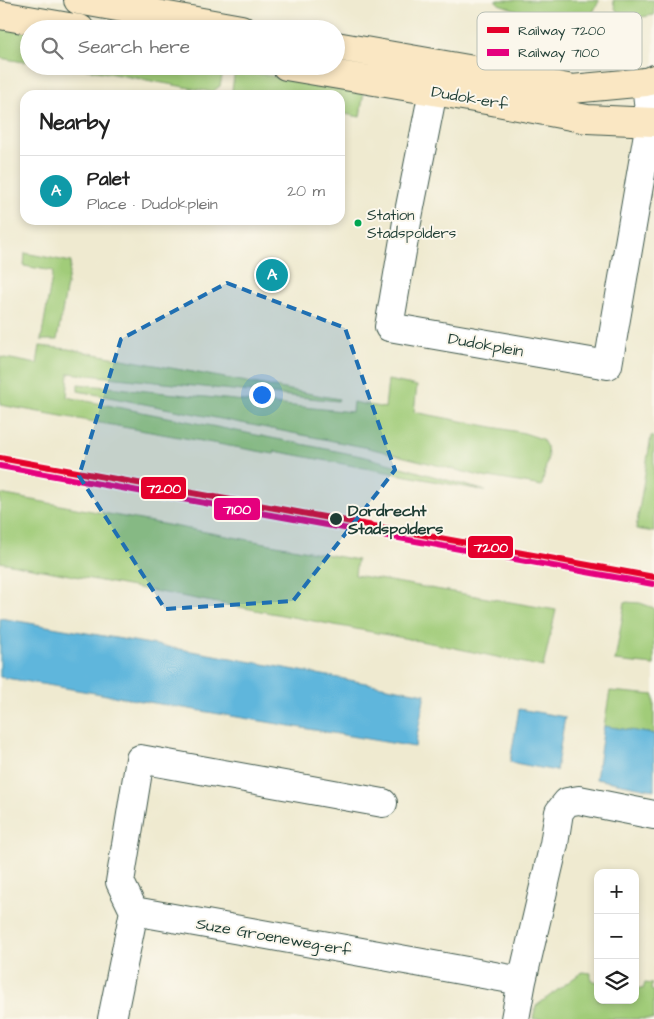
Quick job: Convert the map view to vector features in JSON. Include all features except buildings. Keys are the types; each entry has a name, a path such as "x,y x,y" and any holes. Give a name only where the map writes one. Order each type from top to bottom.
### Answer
{"street":[{"path":"78,0 192,20"},
{"path":"0,16 25,20"},
{"name":"Dudok-erf","path":"345,48 572,89 650,81"},
{"path":"433,91 455,67"},
{"name":"Dudok-erf","path":"339,75 587,119 652,122"},
{"path":"650,81 652,122"},
{"name":"Dudokplein","path":"433,91 407,222 389,328 608,365 652,122"},
{"path":"112,1019 134,911 120,882 140,759 383,803"},
{"path":"515,1019 554,844 559,812 567,802 579,800 654,815"},
{"name":"Suze Groeneweg-erf","path":"134,911 522,981"}],"highlighted area":[{"path":"227,283 345,328 395,470 293,601 165,609 79,476 121,339"}],"green space":[{"path":"495,0 599,0 593,12 523,12 499,4"},
{"path":"613,0 654,0 654,15 642,17 642,12 618,12"},
{"path":"0,25 20,30 20,61 0,58"},
{"path":"119,75 222,75 220,86 215,90 201,90"},
{"path":"234,75 266,75 364,91 360,117 345,114 345,90 232,90"},
{"path":"25,253 71,262 57,340 41,340 53,271 24,266"},
{"path":"40,346 68,349 339,399 338,401 69,373 67,397 366,457 486,491 275,451 274,454 0,405 0,357 37,364"},
{"path":"388,380 417,386 414,412 524,433 542,439 547,447 548,456 542,486 488,478 369,448 78,391 78,384 352,412 353,402 385,408"},
{"path":"651,436 654,437 654,532 636,529"},
{"path":"0,494 357,560 355,575 556,610 543,667 441,645 0,562"},
{"path":"625,602 640,603 654,608 654,665 615,661"},
{"path":"610,691 654,695 654,734 604,726"},
{"path":"582,972 591,973 591,980 594,981 594,1004 639,1004 639,988 643,989 645,983 652,984 651,990 654,991 654,1019 533,1019 536,1006"}],"water":[{"path":"0,618 425,694 415,747 0,677"},
{"path":"519,709 565,717 556,771 510,762"},
{"path":"604,726 654,734 654,790 596,779"}],"rail line":[{"name":"7200","path":"0,458 654,577"},
{"name":"7100","path":"0,466 653,584"}],"place":[{"name":"Station Stadspolders","path":"358,223"},
{"name":"Palet","path":"272,275"},
{"name":"Dordrecht Stadspolders","path":"336,519"}]}
